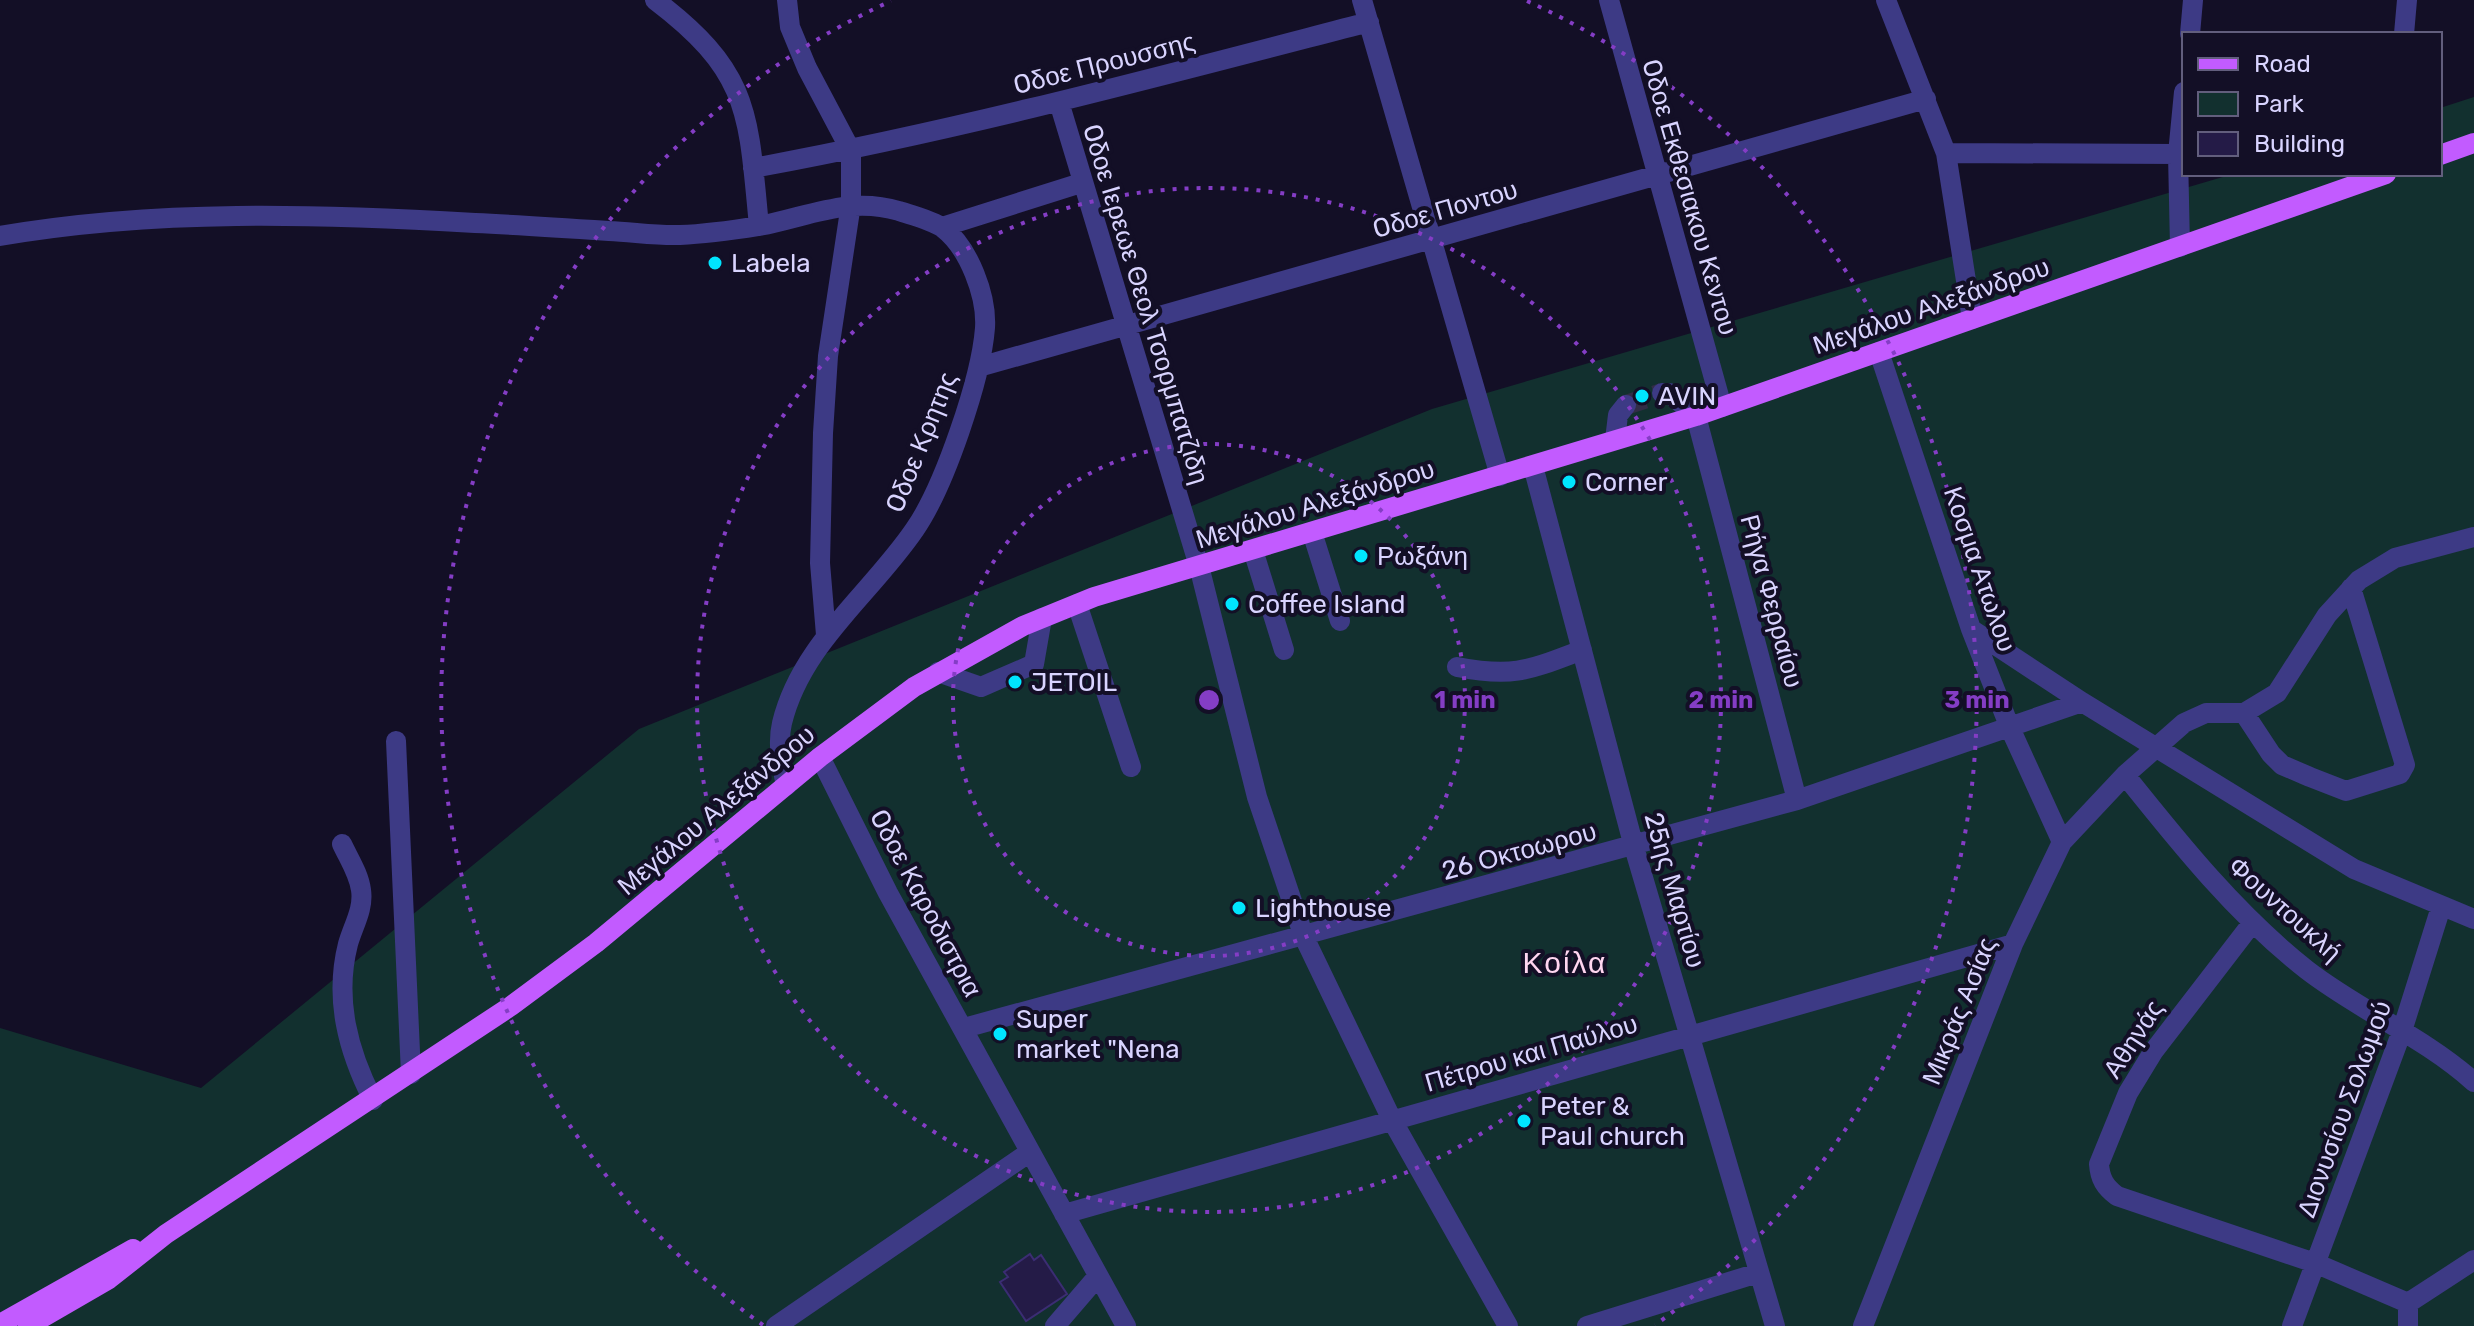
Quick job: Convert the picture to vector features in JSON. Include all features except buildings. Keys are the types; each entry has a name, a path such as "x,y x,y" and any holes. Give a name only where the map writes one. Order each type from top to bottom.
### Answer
{"main road":[{"path":"2442,154 2474,143"},
{"name":"Μεγάλου Αλεξάνδρου","path":"166,1234 373,1100 596,943 820,757 938,672 1042,618 1199,566 1696,416 2380,176"},
{"path":"0,1324 100,1265 166,1234"},
{"path":"28,1326 109,1279 166,1234"}],"street":[{"path":"655,0 687,24 731,77 746,115 759,226"},
{"path":"787,0 790,27 807,68 851,151 851,204 828,356 823,433 820,563 826,635"},
{"path":"1362,0 1500,476"},
{"name":"Oδοε Εκθεσιακου Κεντου","path":"1609,0 1722,407"},
{"path":"1886,0 1946,153 1972,319"},
{"path":"2190,32 2193,0"},
{"path":"2404,32 2407,0"},
{"name":"Oδοε Προυσσης","path":"753,168 851,151 1059,102 1369,22"},
{"name":"Oδοε Ποντου","path":"979,367 1926,99"},
{"name":"Oδοε Ιερεωε Θεολ Τσορμπατζιδη","path":"1059,102 1124,327 1199,566 1257,797 1304,937 1392,1120 1508,1326"},
{"path":"2180,247 2178,154 2182,113"},
{"path":"1946,153 2178,154"},
{"path":"0,236 135,219 196,216 394,218 679,235 759,226 851,204 897,210 942,227 1081,183"},
{"name":"Oδοε Κρητης","path":"786,786 780,750 781,726 795,686 826,635 918,525 942,475 979,367 985,324 982,298 962,251 942,227"},
{"name":"Κοσμα Ατωλου","path":"1879,352 1971,629 2010,728 2062,842"},
{"path":"1662,393 1669,393 1696,416"},
{"path":"1615,440 1618,415 1626,405"},
{"name":"Ρήγα Φερραίου","path":"1696,416 1797,800"},
{"name":"25ης Μαρτίου","path":"1533,466 1634,847 1775,1326"},
{"path":"1312,532 1340,621"},
{"path":"2351,588 2405,765 2400,774 2346,791 2282,765 2244,713 2262,704 2288,681 2327,615 2351,588 2395,558 2474,537"},
{"path":"1253,550 1284,650"},
{"path":"1077,604 1131,767"},
{"path":"938,672 981,687 1034,664 1042,618"},
{"path":"1971,629 2082,702 2354,869 2474,919"},
{"path":"1457,667 1492,674 1517,673 1582,650"},
{"name":"26 Οκτοωρου","path":"964,1028 1797,800 2082,702"},
{"name":"Μικράς Ασίας","path":"1863,1326 2013,944 2062,842 2155,746 2194,717 2206,713 2244,713"},
{"path":"396,741 411,1074"},
{"name":"Oδοε Καροδιστρια","path":"820,757 888,893 1126,1326"},
{"name":"Φουντουκλή","path":"2125,775 2176,839 2253,922 2308,971 2474,1082"},
{"path":"342,844 361,887 362,901 348,945 343,991 346,1029 355,1066 373,1100"},
{"name":"Διονυσίου Σολωμού","path":"2292,1326 2402,1031 2441,907"},
{"name":"Αθηνάς","path":"2253,922 2187,1003 2128,1093 2099,1164 2106,1187 2117,1196 2315,1263"},
{"name":"Πέτρου και Παύλου","path":"1064,1214 2013,944"},
{"path":"776,1326 1030,1152"},
{"path":"2408,1303 2474,1260"},
{"path":"2315,1263 2408,1303"},
{"path":"1587,1326 1758,1273"},
{"path":"1055,1326 1098,1276"},
{"path":"2408,1303 2408,1326"}],"green space":[{"path":"2474,97 2474,1326 0,1326 0,1028 201,1088 639,729 1432,409 2226,176 2442,176 2442,107"}],"tunnel":[{"path":"1626,405 1662,393"}],"place":[{"name":"Labela","path":"715,263"},
{"name":"AVIN","path":"1642,396"},
{"name":"Corner","path":"1569,482"},
{"name":"Ρωξάνη","path":"1361,556"},
{"name":"Coffee Island","path":"1232,604"},
{"name":"JETOIL","path":"1015,682"},
{"name":"Lighthouse","path":"1239,908"},
{"name":"Super market \"Nena","path":"1000,1034"},
{"name":"Peter & Paul church","path":"1524,1121"}],"district":[{"name":"Κοίλα","path":"1565,963"}]}
